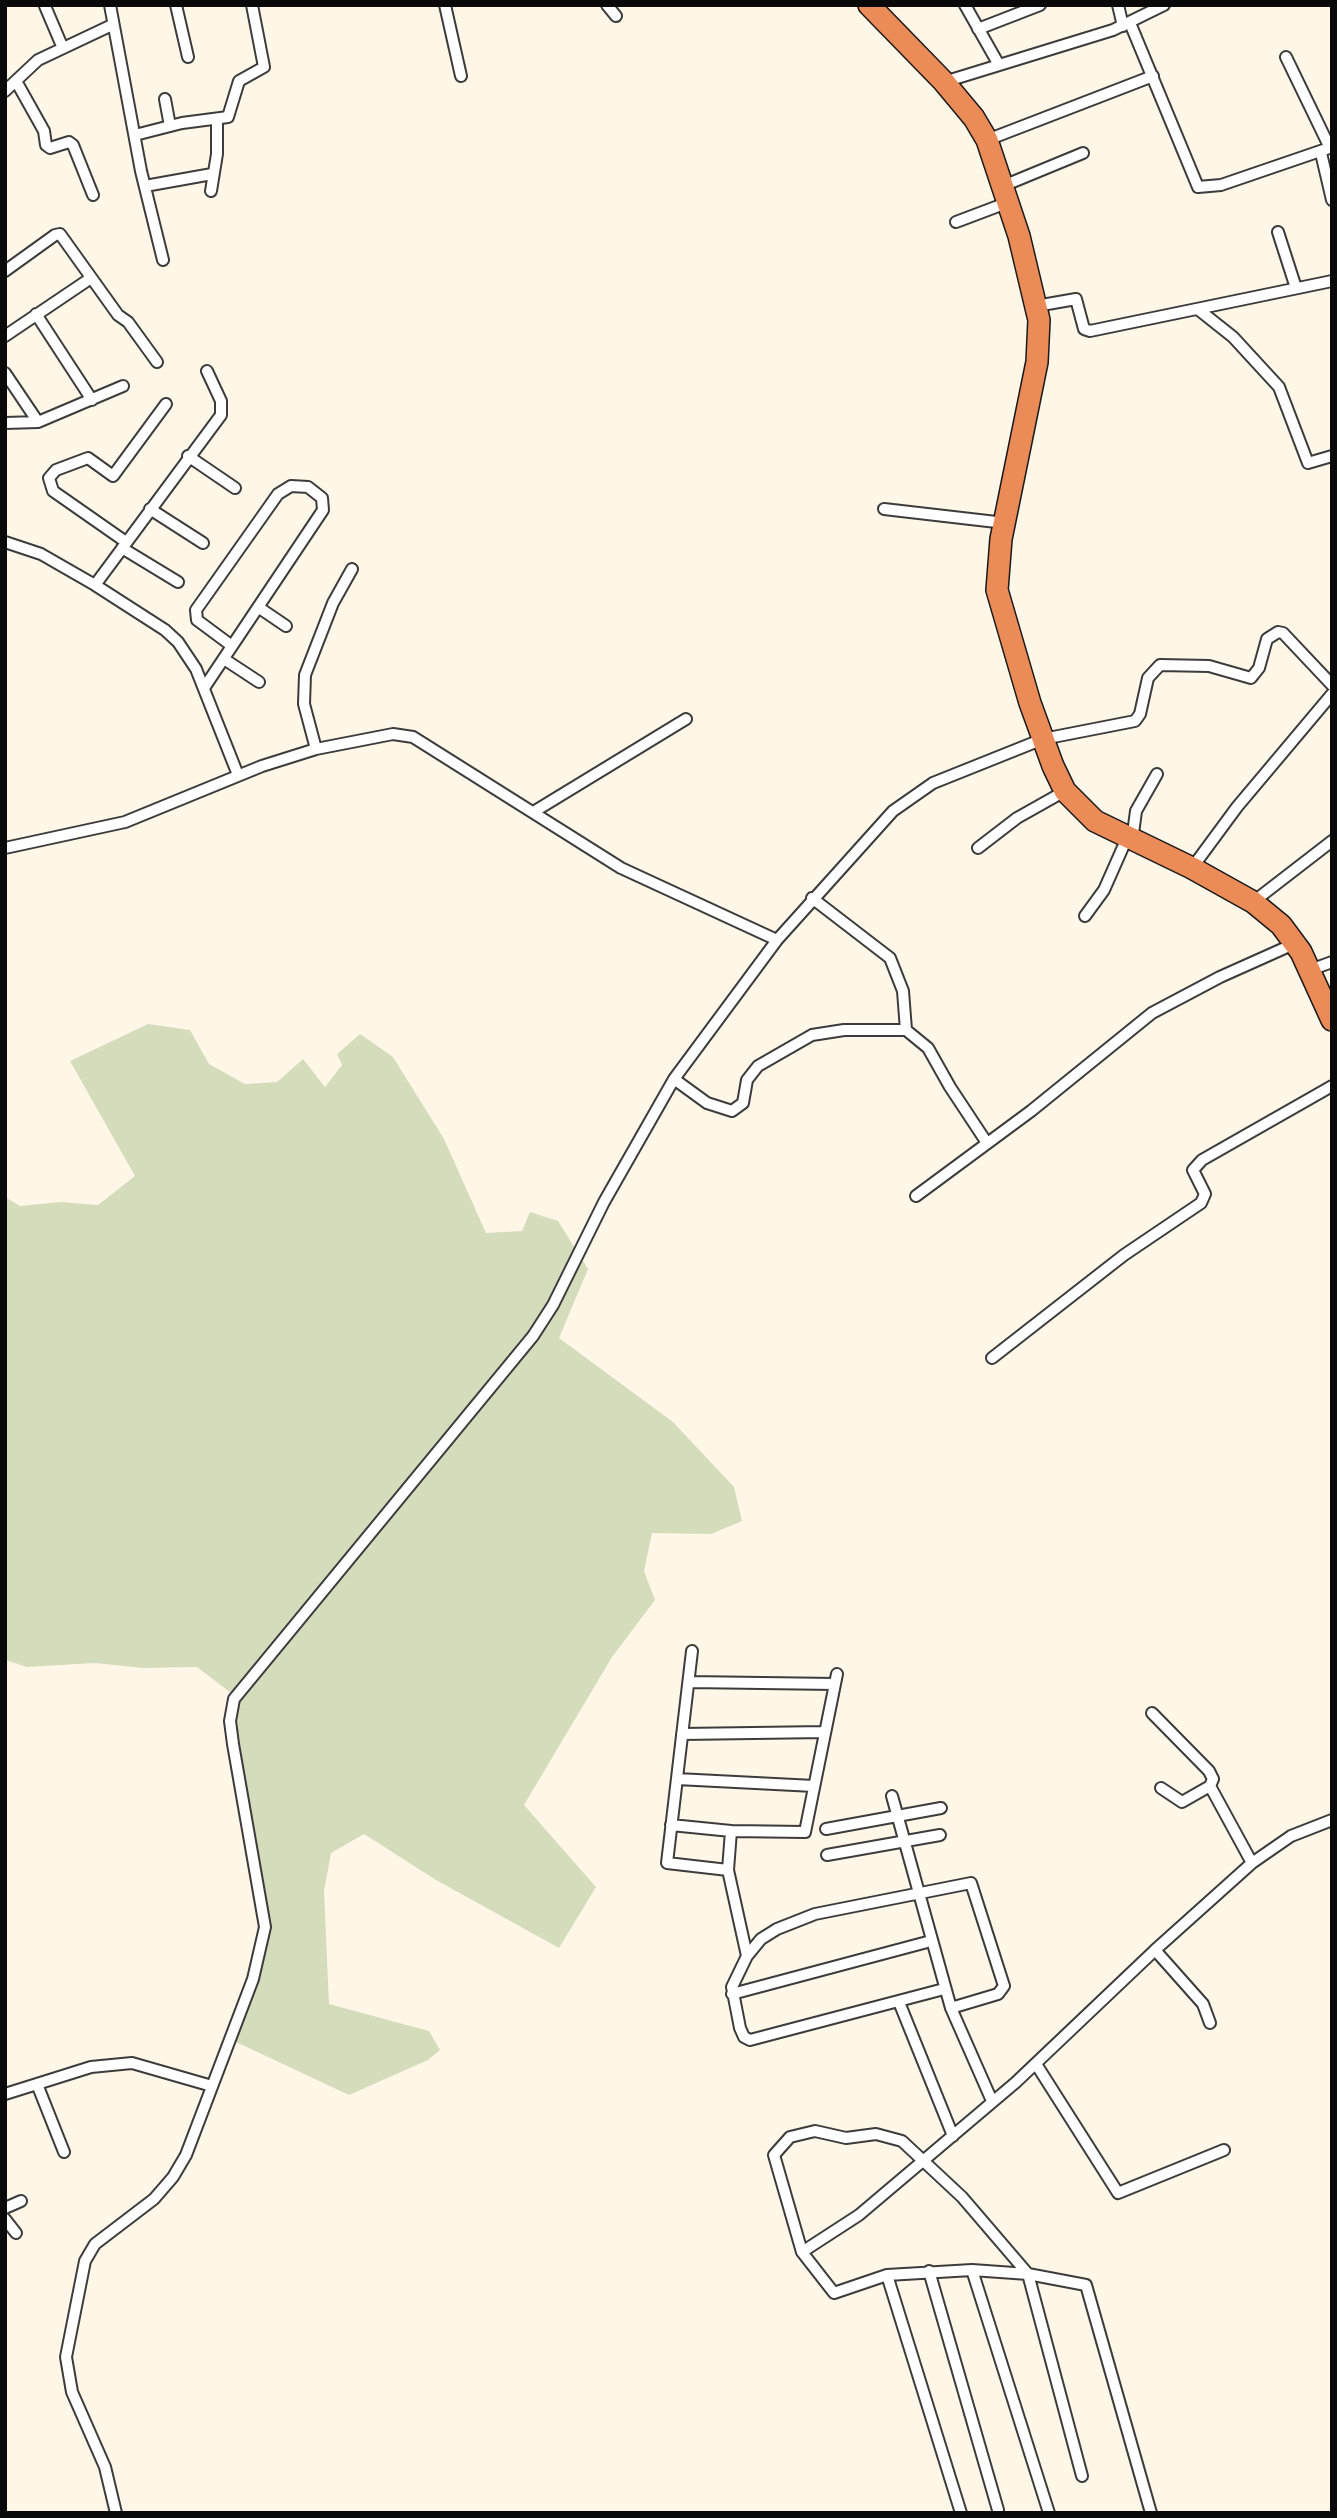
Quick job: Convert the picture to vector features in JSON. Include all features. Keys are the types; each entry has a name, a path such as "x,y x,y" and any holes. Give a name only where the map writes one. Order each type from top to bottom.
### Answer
{"highway":[{"path":"869,5 964,104 987,140 1006,194 1036,306 1039,320 1037,362 997,565 997,590 1043,739 1065,791 1095,821 1192,867 1253,902 1281,925 1296,943 1332,1020"}],"street":[{"path":"110,5 145,186 163,260"},
{"path":"176,5 188,57"},
{"path":"135,135 170,126 228,117 239,81 264,67 252,5"},
{"path":"445,5 461,76"},
{"path":"607,5 616,16"},
{"path":"965,5 999,65"},
{"path":"978,29 1040,5"},
{"path":"1118,5 1153,76 1186,163 1198,187 1221,185 1328,149"},
{"path":"46,6 62,46"},
{"path":"944,82 1126,24 1159,6"},
{"path":"5,91 29,66 62,46 112,25"},
{"path":"1286,57 1328,149 1332,200"},
{"path":"987,140 1153,76"},
{"path":"16,81 44,131 46,145 50,148 69,142 72,145 93,195"},
{"path":"164,99 170,126"},
{"path":"211,191 217,154 217,119"},
{"path":"956,222 1083,153"},
{"path":"145,186 212,174"},
{"path":"1278,232 1296,288"},
{"path":"5,271 58,233 157,362"},
{"path":"5,336 90,278"},
{"path":"1036,306 1076,299 1084,329 1090,331 1332,281"},
{"path":"1199,310 1233,337 1279,387 1308,463 1332,456"},
{"path":"36,314 92,400"},
{"path":"95,585 223,410 207,371"},
{"path":"5,373 38,422"},
{"path":"5,423 38,422 123,386"},
{"path":"105,487 166,404"},
{"path":"188,456 235,488"},
{"path":"113,477 92,460 83,459 56,471 49,478 49,484 53,491 124,545 178,582"},
{"path":"204,688 323,510 322,498 309,487 291,486 278,494 196,610 197,620 232,646"},
{"path":"150,509 204,543"},
{"path":"884,509 1005,523"},
{"path":"5,542 41,554 95,585 165,630 178,642 188,654 204,688 238,775"},
{"path":"316,749 304,704 305,676 333,603 352,569"},
{"path":"258,607 286,626"},
{"path":"116,2513 105,2467 67,2373 66,2357 85,2261 95,2244 154,2199 173,2177 186,2155 253,1979 265,1927 233,1744 230,1721 234,1699 533,1336 553,1305 604,1202 674,1079 777,940 892,811 917,792 1043,739 1135,721 1140,715 1148,678 1160,665 1209,666 1251,678 1259,668 1267,639 1278,632 1283,633 1332,685"},
{"path":"224,659 259,682"},
{"path":"1192,867 1237,807 1332,694"},
{"path":"536,811 686,719"},
{"path":"5,848 125,822 238,775 316,749 393,734 413,737 536,811 621,868 777,940"},
{"path":"1085,916 1104,890 1130,839 1136,811 1157,774"},
{"path":"978,848 1017,818 1065,791"},
{"path":"1253,902 1332,841"},
{"path":"812,898 890,958 902,991 906,1030"},
{"path":"916,1196 1152,1013 1195,989 1296,943"},
{"path":"1310,970 1332,962"},
{"path":"674,1079 707,1103 732,1111 743,1102 747,1080 758,1066 812,1035 844,1030 906,1030 928,1048 987,1143"},
{"path":"992,1358 1124,1255 1201,1203 1205,1194 1193,1170 1202,1160 1332,1086"},
{"path":"692,1651 667,1863 728,1870"},
{"path":"671,1825 731,1831 805,1832 836,1679 689,1682"},
{"path":"1152,1713 1205,1765 1213,1779 1210,1786 1182,1802 1161,1788"},
{"path":"682,1734 825,1732"},
{"path":"677,1779 814,1786"},
{"path":"1210,1786 1251,1863"},
{"path":"892,1796 950,2008 992,2101"},
{"path":"826,1829 941,1808"},
{"path":"802,2252 841,2228 1037,2064 1155,1950 1251,1863 1291,1836 1332,1820"},
{"path":"731,1831 728,1870 747,1956"},
{"path":"827,1855 940,1835"},
{"path":"944,1989 750,2040 744,2037 740,2028 732,1994 733,1981 747,1956 761,1939 777,1928 815,1914 971,1883 1004,1986 998,1994 950,2008"},
{"path":"732,1994 931,1941"},
{"path":"1155,1950 1203,2004 1210,2023"},
{"path":"899,2002 953,2136"},
{"path":"5,2094 91,2067 132,2063 212,2086"},
{"path":"1037,2064 1118,2193 1224,2150"},
{"path":"37,2084 64,2152"},
{"path":"1082,2476 1028,2274 962,2197 902,2141 876,2134 846,2138 815,2131 790,2137 774,2154 802,2252 834,2293 887,2275 929,2271 972,2270 1028,2274 1086,2285 1151,2513"},
{"path":"5,2208 21,2202"},
{"path":"5,2219 16,2233"},
{"path":"972,2270 1049,2513"},
{"path":"929,2271 998,2510"},
{"path":"887,2275 961,2513"}],"green space":[{"path":"148,1024 190,1030 209,1064 245,1084 277,1082 303,1059 325,1087 342,1065 337,1054 360,1034 393,1057 444,1139 486,1233 522,1231 530,1212 558,1221 588,1269 559,1338 673,1422 734,1487 742,1521 711,1534 652,1533 644,1571 655,1600 612,1657 524,1805 596,1887 559,1948 436,1880 364,1834 331,1853 324,1891 329,2004 429,2031 440,2050 428,2060 349,2095 236,2042 258,1979 269,1926 238,1743 236,1721 239,1699 197,1667 143,1668 95,1663 27,1667 5,1660 5,1197 20,1206 61,1202 98,1205 135,1176 70,1061"}]}
